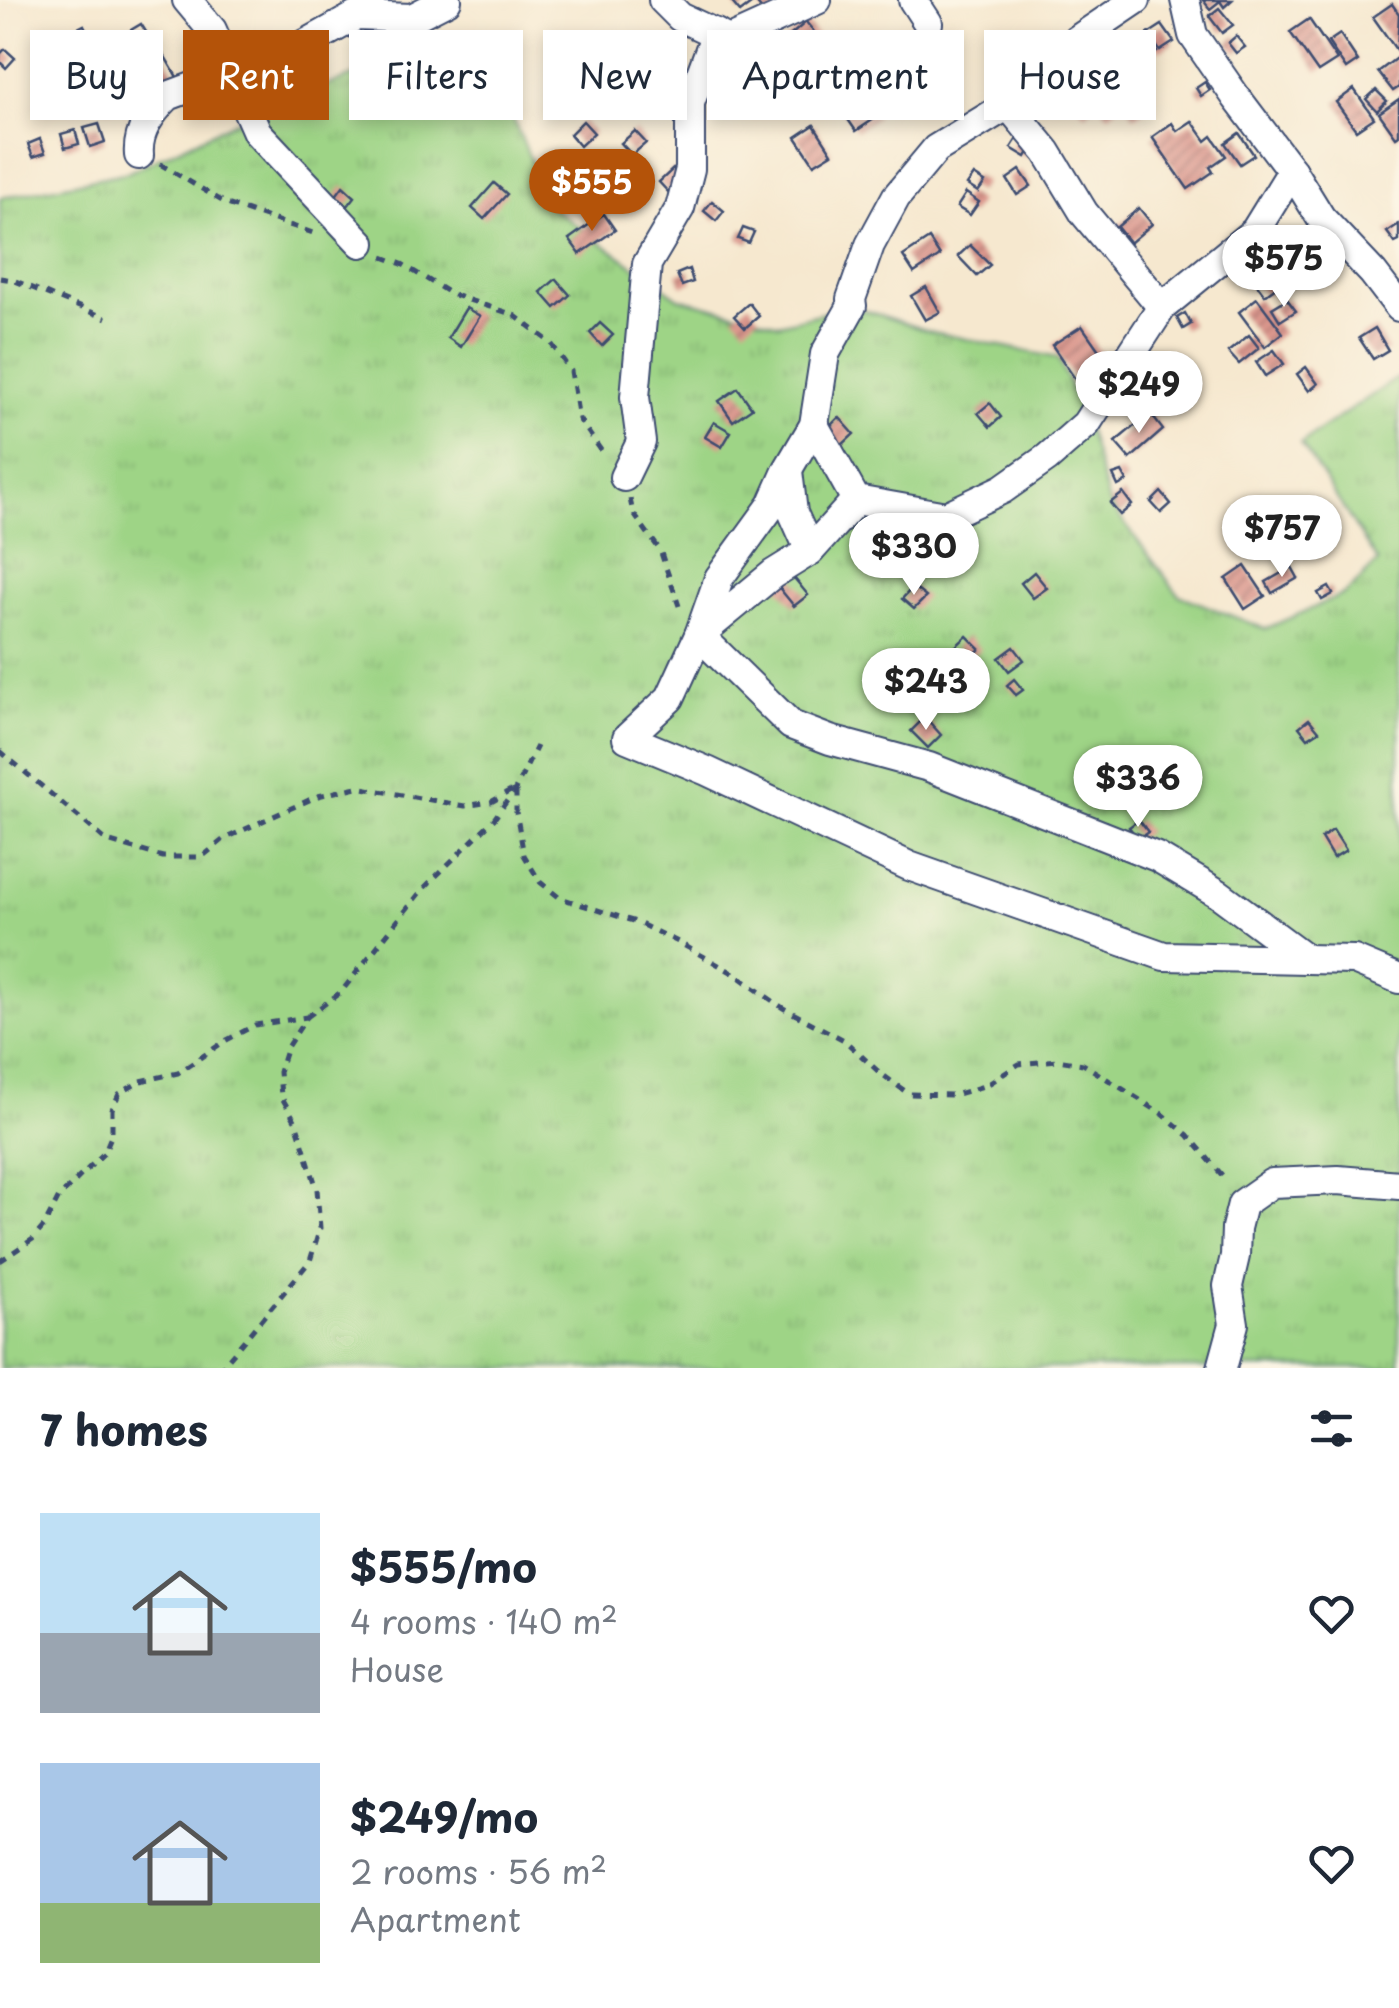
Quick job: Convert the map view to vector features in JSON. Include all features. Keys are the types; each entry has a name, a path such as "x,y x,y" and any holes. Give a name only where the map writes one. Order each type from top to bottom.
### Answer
{"street":[{"path":"186,0 212,30"},
{"path":"329,31 356,16 412,18 447,0"},
{"path":"663,0 680,17 708,30"},
{"path":"751,30 817,0"},
{"path":"1092,30 1136,0"},
{"path":"1185,0 1194,35 1292,170 1320,218 1373,273 1399,307"},
{"path":"624,477 641,442 634,397 647,264 680,208 690,169 690,103 707,58"},
{"path":"139,155 137,138 156,108 168,96 183,90"},
{"path":"251,120 257,132 362,243"},
{"path":"985,120 936,149 896,197 870,245 852,306 825,354 814,425 772,505 719,578 700,635 670,698 627,738 707,771 909,866 1164,956 1354,960 1399,979"},
{"path":"1020,120 1047,152 1084,213 1162,307"},
{"path":"856,500 946,516 1003,489 1047,458 1086,424 1162,307 1255,231 1292,170"},
{"path":"814,425 856,500"},
{"path":"788,469 793,512 810,551"},
{"path":"700,635 773,574 810,551 856,500"},
{"path":"700,635 791,725 929,767 1157,858 1219,894 1304,957"},
{"path":"1222,1368 1234,1324 1228,1286 1242,1204 1272,1182 1338,1180 1399,1185"}],"path":[{"path":"167,167 227,204 308,232 362,243 370,253 402,264 451,294 514,316 550,342 571,372 579,420 624,477 634,513 660,550 680,607"},
{"path":"0,278 14,280 106,318"},
{"path":"221,1368 310,1262 320,1228 318,1189 296,1122 281,1096 279,1072 287,1048 307,1017 341,992 422,890 494,819 516,788 537,746"},
{"path":"0,751 107,842 163,857 202,856 224,838 318,796 358,787 465,806 491,802 516,788"},
{"path":"516,788 524,855 540,882 560,898 636,922 678,942 844,1040 880,1074 910,1094 954,1095 986,1085 1020,1064 1057,1060 1084,1064 1188,1135 1220,1169 1242,1204"},
{"path":"0,1261 33,1239 59,1196 104,1153 112,1134 112,1110 119,1094 141,1081 178,1073 226,1040 256,1026 307,1017"}],"green space":[{"path":"349,77 349,120 514,120 551,207 679,298 779,324 852,306 928,331 1058,358 1086,424 1109,503 1179,595 1265,629 1345,594 1378,562 1301,443 1399,377 1399,1368 0,1368 0,198 129,172 238,120 329,120 329,85"}],"building":[{"path":"730,0 785,2 767,16 755,1 740,12"},
{"path":"1203,0 1232,0 1224,7 1220,1 1210,9"},
{"path":"1392,4 1399,14 1397,51 1373,17"},
{"path":"1219,8 1233,25 1222,33 1209,16"},
{"path":"1309,19 1337,60 1318,72 1290,32"},
{"path":"806,22 813,30 797,30"},
{"path":"1162,25 1174,42 1160,51 1154,30"},
{"path":"1340,34 1358,61 1346,69 1328,42"},
{"path":"1236,36 1245,47 1236,53 1228,43"},
{"path":"5,49 15,58 6,68 0,62"},
{"path":"163,56 177,77 163,85"},
{"path":"1399,56 1399,87 1393,91 1378,72"},
{"path":"1205,82 1210,90 1201,96 1196,88"},
{"path":"1354,89 1374,118 1356,130 1336,102"},
{"path":"1376,90 1387,101 1377,111 1366,99"},
{"path":"1399,99 1399,135 1396,137 1379,113"},
{"path":"848,120 872,120 856,131"},
{"path":"583,121 594,133 580,146 570,134"},
{"path":"1192,121 1206,141 1212,136 1226,156 1210,167 1213,172 1188,189 1152,137 1172,123 1177,131"},
{"path":"99,124 105,142 90,147 84,128"},
{"path":"814,125 832,153 814,164 796,137"},
{"path":"75,130 79,144 65,148 61,134"},
{"path":"635,131 646,143 632,155 621,143"},
{"path":"1239,133 1254,155 1240,164 1225,143"},
{"path":"1020,134 1034,143 1026,157 1011,148"},
{"path":"40,139 45,153 33,157 28,144"},
{"path":"673,169 684,181 670,194 659,182"},
{"path":"1020,170 1031,186 1017,195 1007,179"},
{"path":"974,175 985,182 978,192 967,185"},
{"path":"629,177 639,190 621,205 610,192"},
{"path":"494,183 507,194 484,219 472,208"},
{"path":"343,186 355,197 347,207 335,197"},
{"path":"966,193 979,202 970,215 957,207"},
{"path":"712,201 724,211 716,221 704,211"},
{"path":"1139,208 1152,224 1130,243 1117,227"},
{"path":"604,214 615,230 580,254 569,239"},
{"path":"1399,224 1399,241 1395,243 1387,232"},
{"path":"743,228 754,232 749,243 738,239"},
{"path":"929,239 940,256 914,273 903,256"},
{"path":"970,245 990,265 977,276 958,256"},
{"path":"1271,248 1292,275 1265,295 1245,269"},
{"path":"689,269 693,282 682,286 677,274"},
{"path":"556,279 570,295 555,308 541,292"},
{"path":"926,287 940,312 925,320 911,296"},
{"path":"1257,298 1283,333 1265,347 1239,312"},
{"path":"1287,299 1296,311 1280,321 1272,308"},
{"path":"749,303 759,316 745,328 734,316"},
{"path":"466,308 480,316 461,347 448,338"},
{"path":"1185,313 1191,324 1183,329 1177,318"},
{"path":"600,323 613,335 602,346 590,333"},
{"path":"1082,326 1105,359 1075,379 1052,345"},
{"path":"1375,328 1388,350 1373,359 1359,338"},
{"path":"1249,335 1259,348 1239,364 1228,352"},
{"path":"1274,350 1284,364 1265,376 1256,362"},
{"path":"1306,367 1318,384 1309,391 1297,374"},
{"path":"738,388 752,408 733,421 719,401"},
{"path":"990,403 1001,417 990,427 978,413"},
{"path":"1150,413 1163,430 1130,459 1115,442"},
{"path":"839,417 854,434 840,447 825,431"},
{"path":"714,422 731,432 722,447 705,437"},
{"path":"1122,472 1127,481 1118,486 1113,475"},
{"path":"1161,492 1171,504 1161,513 1151,502"},
{"path":"1123,493 1132,505 1120,515 1110,503"},
{"path":"940,532 946,544 935,550 928,538"},
{"path":"891,546 903,559 892,570 879,557"},
{"path":"1245,566 1265,596 1245,609 1226,579"},
{"path":"1292,567 1298,578 1272,593 1266,582"},
{"path":"1034,572 1047,588 1033,598 1021,583"},
{"path":"790,573 808,595 794,606 776,584"},
{"path":"913,587 926,597 914,609 902,599"},
{"path":"1329,587 1333,594 1322,600 1318,593"},
{"path":"967,636 980,649 968,660 955,647"},
{"path":"1014,647 1024,660 1009,671 999,658"},
{"path":"1014,679 1023,690 1016,695 1007,685"},
{"path":"925,717 941,735 928,748 911,731"},
{"path":"1309,719 1319,731 1308,738 1299,727"},
{"path":"1139,820 1148,832 1138,839 1129,827"},
{"path":"1333,830 1346,850 1333,858 1321,838"}]}
